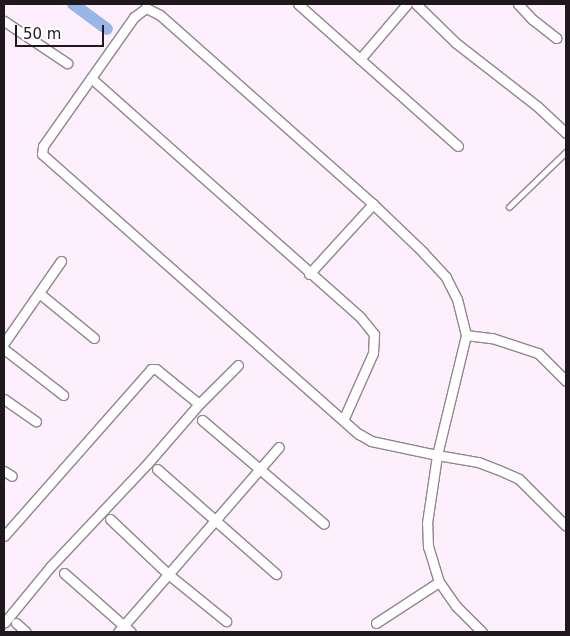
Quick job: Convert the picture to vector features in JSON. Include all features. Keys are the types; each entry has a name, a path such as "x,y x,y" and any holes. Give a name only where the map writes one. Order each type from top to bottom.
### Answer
{"street":[{"path":"298,4 458,146"},
{"path":"360,58 407,4"},
{"path":"416,4 456,42 537,106 566,133"},
{"path":"518,4 532,19 556,38"},
{"path":"482,632 456,606 439,582 428,547 427,523 437,455 466,335 457,299 446,277 424,252 373,204 160,15 146,8 134,17 43,146 42,154 371,441 437,455 478,462 519,478 566,526"},
{"path":"4,21 67,63"},
{"path":"91,78 309,274 361,318 374,334 373,353 344,418"},
{"path":"309,274 373,204"},
{"path":"4,343 62,261"},
{"path":"39,293 94,338"},
{"path":"466,335 492,338 538,353 566,381"},
{"path":"4,349 62,395"},
{"path":"4,623 50,567 147,464 198,404 238,365"},
{"path":"4,536 151,369 156,369 198,404"},
{"path":"4,399 36,421"},
{"path":"202,420 324,524"},
{"path":"121,629 279,447"},
{"path":"157,469 276,574"},
{"path":"110,519 168,574 226,620"},
{"path":"64,573 121,629 131,632"},
{"path":"376,623 439,582"},
{"path":"16,623 26,632"}],"lane":[{"path":"509,207 566,152"}],"waterway":[{"path":"73,4 107,29"}]}
